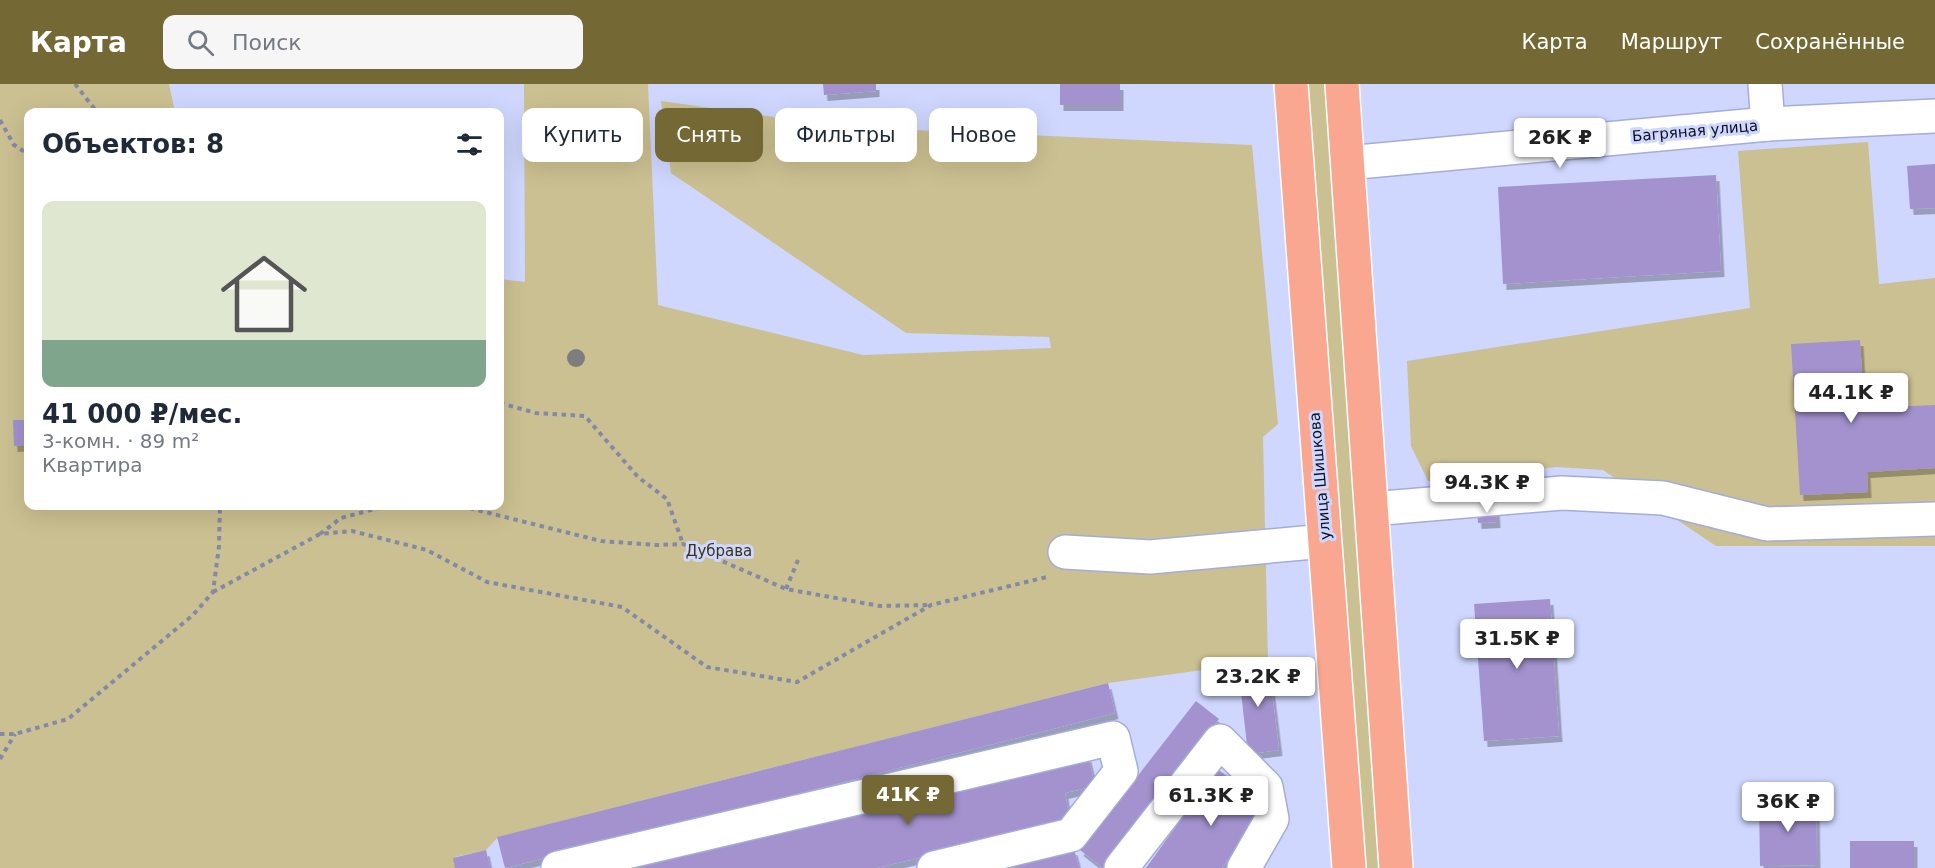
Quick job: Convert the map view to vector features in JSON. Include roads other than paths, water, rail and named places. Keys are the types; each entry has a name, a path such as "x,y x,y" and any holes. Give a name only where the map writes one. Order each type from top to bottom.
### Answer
{"main road":[{"name":"улица Шишкова","path":"1291,84 1349,868"},
{"path":"1342,84 1396,868"}],"street":[{"path":"1766,84 1768,124"},
{"name":"Багряная улица","path":"1347,163 1768,124 1935,116"},
{"path":"1371,509 1562,493 1663,498 1767,524 1935,519"},
{"path":"1078,553 1150,557 1325,541"},
{"path":"558,868 1113,738 1121,771 1071,835 934,868"},
{"path":"1121,868 1220,741 1266,787 1272,819 1244,868"}],"park label":[{"name":"Дубрава","path":"719,551"}]}
